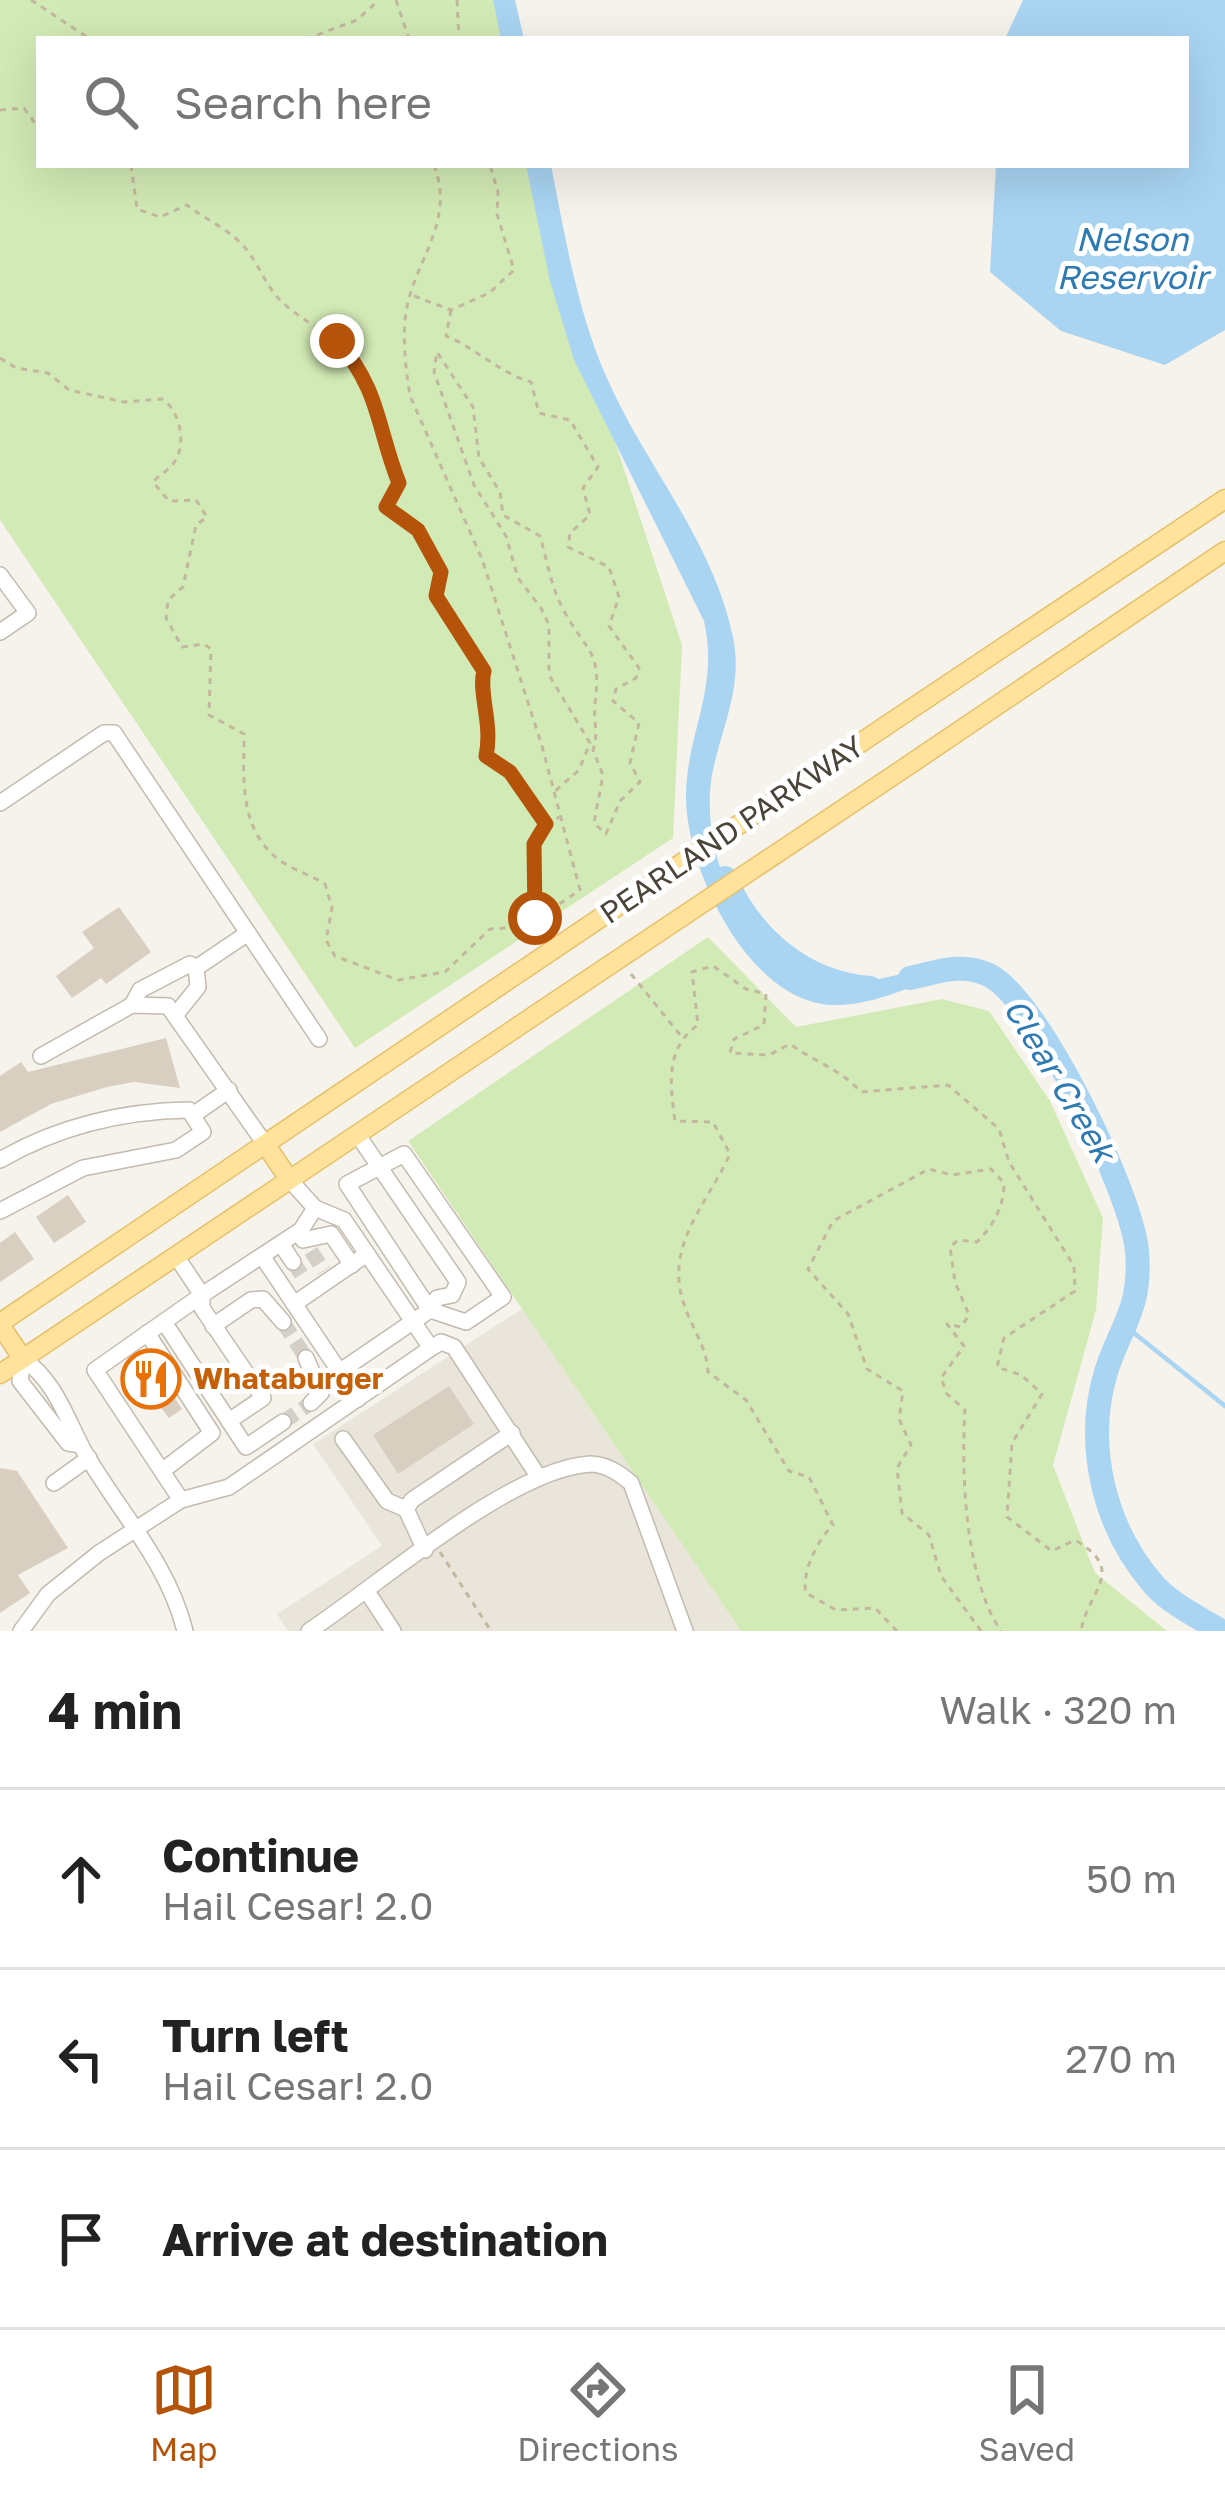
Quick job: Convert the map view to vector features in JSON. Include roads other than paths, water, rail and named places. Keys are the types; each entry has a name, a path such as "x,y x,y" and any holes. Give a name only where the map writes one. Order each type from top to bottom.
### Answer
{"main road":[{"name":"PEARLAND PARKWAY","path":"0,1324 1225,499"},
{"name":"PEARLAND PARKWAY","path":"0,1374 1225,551"},
{"path":"265,1144 289,1179"},
{"path":"0,1324 23,1359"}],"lane":[{"path":"0,575 28,614 0,632"},
{"path":"0,802 104,733 114,734 319,1039"},
{"path":"196,968 248,932"},
{"path":"132,1005 140,990 182,964 196,968"},
{"path":"177,1013 198,987 196,968"},
{"path":"41,1056 132,1005 155,1003 177,1013 265,1144"},
{"path":"193,1115 229,1090"},
{"path":"0,1160 46,1137 113,1116 189,1110 203,1132 176,1150 83,1168 0,1211"},
{"path":"339,1372 430,1310 437,1298 452,1295 458,1282 357,1134"},
{"path":"404,1154 411,1157 503,1297 466,1322 430,1310 347,1184 404,1154"},
{"path":"289,1179 315,1208 344,1220 431,1348"},
{"path":"304,1241 315,1208"},
{"path":"181,1500 95,1370 281,1244 331,1234 352,1265"},
{"path":"281,1244 293,1262"},
{"path":"294,1304 309,1286 367,1254"},
{"path":"164,1322 247,1447 280,1424 202,1309 202,1295 176,1256"},
{"path":"262,1256 358,1399"},
{"path":"213,1326 250,1300 263,1299 283,1322"},
{"path":"147,1333 212,1433 163,1471"},
{"path":"21,1631 48,1594 135,1528 181,1500 229,1487 431,1348 447,1342 538,1476"},
{"path":"306,1358 321,1393 311,1403"},
{"path":"23,1359 20,1382 68,1443 85,1452 170,1582 185,1631"},
{"path":"229,1421 263,1398"},
{"path":"406,1508 512,1433"},
{"path":"343,1438 387,1501 406,1508 430,1546"},
{"path":"54,1483 85,1452"},
{"path":"309,1631 538,1476 592,1464 612,1469 631,1483 685,1631"},
{"path":"368,1593 393,1631"}],"water":[{"path":"493,0 515,0 523,36 500,36"},
{"name":"Nelson Reservoir","path":"1023,0 1225,0 1225,330 1165,365 1061,331 990,272 996,168 1189,168 1189,36 1006,36"},
{"path":"527,168 552,168 573,272 596,351 622,409 694,535 723,601 736,672 713,770 710,814 718,860 735,905 759,941 802,976 845,984 943,966 939,976 860,1003 833,1005 802,998 774,981 727,926 709,892 688,823 688,770 708,668 704,621 574,360 550,281"}],"waterway":[{"name":"Clear Creek","path":"725,878 750,920 783,954 823,977 870,988"},
{"name":"Clear Creek","path":"910,978 969,969 989,975 1010,992 1056,1058 1101,1145 1131,1224 1138,1271 1133,1302 1100,1400 1097,1428 1103,1484 1122,1538 1154,1585 1221,1631"},
{"path":"1129,1329 1225,1406"}],"tunnel":[{"path":"311,1251 324,1271"},
{"path":"293,1262 306,1281"},
{"path":"283,1322 306,1358"},
{"path":"283,1422 311,1403"}],"place":[{"name":"Whataburger","path":"151,1379"}]}
